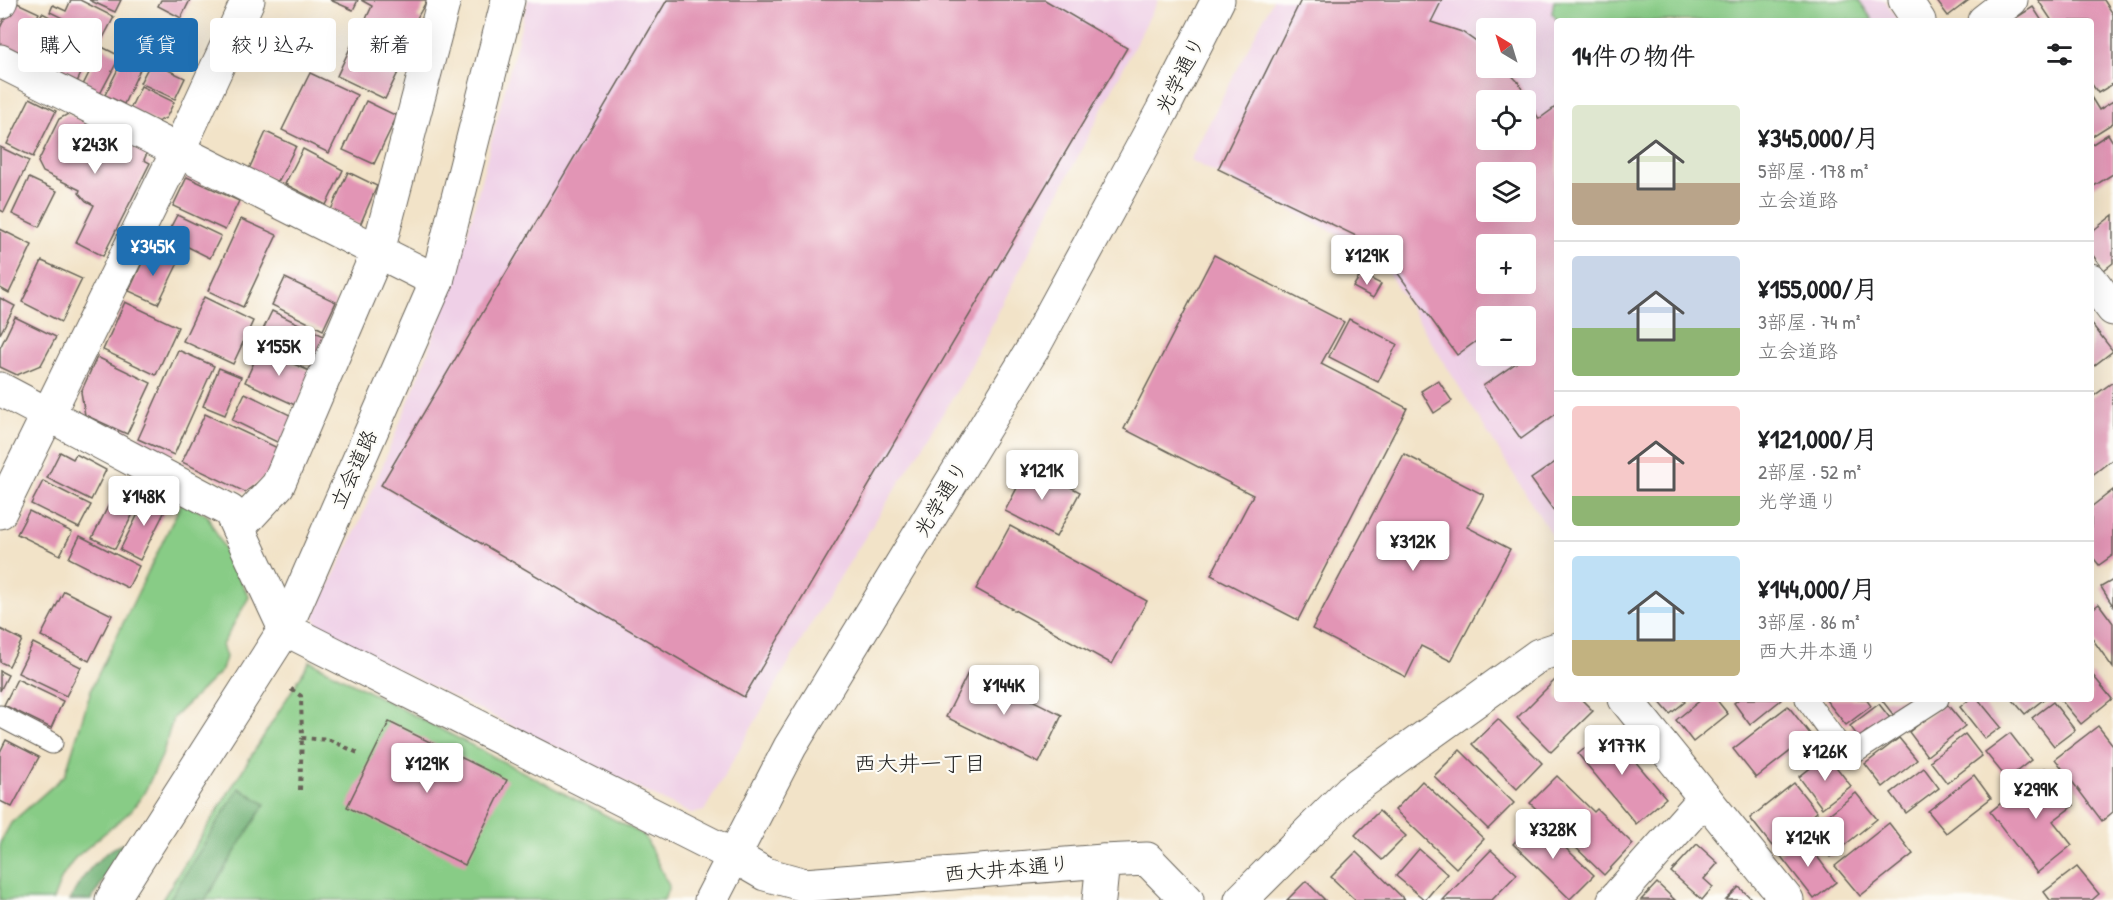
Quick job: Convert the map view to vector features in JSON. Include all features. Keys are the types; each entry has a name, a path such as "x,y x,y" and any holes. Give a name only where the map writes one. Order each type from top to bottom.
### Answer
{"street":[{"path":"0,512 178,151 248,0"},
{"path":"238,528 278,485 378,251 444,0"},
{"name":"立会道路","path":"112,900 285,629 437,281 508,0"},
{"name":"光学通り","path":"711,900 790,747 1032,350 1162,111 1218,0"},
{"path":"1905,0 1917,18"},
{"path":"1988,18 2011,0"},
{"path":"0,61 437,281"},
{"path":"2094,284 2113,309"},
{"path":"0,389 230,511 285,629"},
{"name":"西大井本通り","path":"285,629 734,856 765,874 806,885 1103,861 1099,900"},
{"path":"1241,900 1350,791 1539,656 1554,650"},
{"path":"1627,702 1787,900"},
{"path":"1614,900 1705,798"},
{"path":"1103,861 1147,859 1187,900"}],"lane":[{"path":"1808,702 1848,757 1933,702"},
{"path":"0,716 52,743"}],"path":[{"path":"258,669 301,696 300,790"},
{"path":"302,738 330,740 358,753"}],"shaded area":[{"path":"528,0 1158,0 963,381 812,622 704,811 691,814 320,631 314,616 358,526 425,361 462,254"},
{"path":"1273,0 1885,0 1896,18 1554,18 1554,539 1376,253 1190,160"}],"green space":[{"path":"1554,0 1859,0 1871,18 1556,18 1552,13"},
{"path":"182,502 207,515 249,597 222,645 226,657 222,670 173,718 162,756 144,793 131,811 75,858 62,877 53,900 0,900 0,843 11,823 65,775 92,687"},
{"path":"310,661 644,835 669,886 664,900 162,900"},
{"path":"239,788 265,804 205,900 169,900"},
{"path":"128,842 91,900 70,900 80,882 101,857"}],"building":[{"path":"71,0 80,0 114,17 103,38 102,18 62,18 50,12 53,5 66,11"},
{"path":"89,0 121,0 115,12"},
{"path":"161,0 190,0 181,18 158,6"},
{"path":"330,0 358,0 353,10"},
{"path":"361,0 427,0 417,18 366,18 372,6"},
{"path":"667,0 1045,0 1127,48 744,697 381,485"},
{"path":"1301,0 1442,0 1431,22 1462,32 1476,42 1476,78 1514,78 1523,90 1476,90 1476,150 1536,150 1536,114 1539,119 1554,108 1554,415 1521,439 1483,386 1512,366 1536,366 1536,306 1476,306 1476,341 1457,355 1379,247 1218,169"},
{"path":"1936,0 1969,0 1948,16"},
{"path":"2038,0 2104,0 2113,14 2113,84 2098,93 2094,87 2094,18 2050,18"},
{"path":"13,1 39,13 37,18 18,18 18,56 1,47 0,28"},
{"path":"2033,7 2040,18 2016,18"},
{"path":"42,13 52,18 40,18"},
{"path":"102,47 114,53 114,67 100,94 83,85 90,72 102,72"},
{"path":"348,52 348,72 398,72 385,99 337,76"},
{"path":"51,72 82,72 76,84"},
{"path":"116,72 139,72 124,104 105,95"},
{"path":"146,72 172,72 185,78 175,99 140,83"},
{"path":"310,73 357,95 329,153 282,130"},
{"path":"141,86 174,102 166,118 157,122 130,109"},
{"path":"30,98 56,111 33,157 7,144"},
{"path":"366,101 397,116 374,164 343,150"},
{"path":"2113,101 2113,123 2094,135 2094,102 2099,110"},
{"path":"68,114 147,153 144,160 150,163 103,256 76,242 94,205 86,201 79,193 80,190 43,172 38,162 59,119"},
{"path":"266,132 296,146 278,182 249,169"},
{"path":"2108,134 2113,142 2113,174 2094,186 2094,143"},
{"path":"0,147 29,161 4,212 0,210"},
{"path":"303,149 343,170 326,205 285,184"},
{"path":"348,172 377,186 360,225 330,212"},
{"path":"187,177 239,201 225,230 173,206"},
{"path":"29,178 57,191 39,227 12,214"},
{"path":"177,215 221,236 210,258 166,236"},
{"path":"2113,215 2113,263 2104,270 2094,257 2094,230"},
{"path":"241,219 277,235 243,307 208,291"},
{"path":"0,229 32,245 9,293 0,288"},
{"path":"148,250 178,263 158,304 129,291"},
{"path":"1214,255 1344,322 1321,364 1407,408 1298,620 1211,575 1253,495 1124,429"},
{"path":"42,261 82,279 61,322 22,302"},
{"path":"1361,274 1381,284 1373,298 1353,287"},
{"path":"285,278 336,302 323,330 272,305"},
{"path":"204,297 253,321 233,364 183,341"},
{"path":"0,298 15,306 0,334"},
{"path":"125,302 178,327 156,375 103,350"},
{"path":"272,311 326,337 313,366 258,340"},
{"path":"15,317 56,337 41,365 17,375 0,367 0,348"},
{"path":"1349,319 1397,344 1378,382 1329,357"},
{"path":"2094,327 2113,351 2094,366"},
{"path":"260,349 312,372 297,406 245,382"},
{"path":"178,350 214,366 174,455 138,439"},
{"path":"97,357 151,383 127,434 85,415 81,392"},
{"path":"219,368 241,377 225,415 203,406"},
{"path":"1438,380 1452,401 1434,413 1421,391"},
{"path":"2113,382 2113,459 2094,474 2094,396"},
{"path":"245,393 294,417 281,444 232,420"},
{"path":"205,414 282,450 271,473 245,492 182,462"},
{"path":"60,452 73,459 76,454 106,470 91,500 47,478"},
{"path":"1404,454 1484,495 1467,527 1510,549 1451,661 1421,646 1406,677 1312,629"},
{"path":"1554,463 1554,511 1531,479"},
{"path":"1029,465 1080,492 1056,537 1005,511"},
{"path":"43,481 91,505 79,528 31,504"},
{"path":"120,483 143,494 115,549 92,538"},
{"path":"2113,490 2113,555 2099,565 2094,559 2094,505"},
{"path":"148,494 168,505 140,560 120,550"},
{"path":"29,511 72,532 60,555 17,534"},
{"path":"1010,526 1147,601 1112,664 976,589"},
{"path":"80,536 139,566 128,588 69,558"},
{"path":"2113,580 2113,606 2101,587"},
{"path":"64,591 112,615 89,661 41,636"},
{"path":"2099,604 2113,623 2113,668 2094,641 2094,608"},
{"path":"0,629 22,640 9,666 0,662"},
{"path":"33,643 81,667 66,696 18,673"},
{"path":"970,669 1062,715 1039,763 946,717"},
{"path":"0,671 8,675 0,691"},
{"path":"2094,677 2112,699 2081,724 2063,702 2094,702"},
{"path":"17,679 63,701 51,728 4,705"},
{"path":"1554,681 1554,702 1584,702 1593,711 1551,752 1517,718"},
{"path":"1660,702 1685,702 1670,714"},
{"path":"1698,702 1718,702 1728,714 1693,742 1676,720"},
{"path":"1735,702 1779,702 1750,725"},
{"path":"1827,702 1868,702 1871,706 1846,725"},
{"path":"1883,702 1914,702 1895,717"},
{"path":"1966,702 1980,702 2001,727 1985,739 1960,707"},
{"path":"2015,702 2040,702 2025,714"},
{"path":"2053,702 2075,730 2054,746 2032,718"},
{"path":"1946,703 1965,726 1927,756 1909,732"},
{"path":"1879,704 1890,718 1870,735 1867,731 1859,738 1850,726"},
{"path":"1788,706 1811,735 1756,778 1733,749"},
{"path":"1498,719 1542,763 1517,789 1472,744"},
{"path":"389,722 507,780 465,865 347,807"},
{"path":"2098,726 2113,745 2113,812 2102,821 2055,759"},
{"path":"1608,729 1666,798 1636,824 1578,754"},
{"path":"2010,733 2031,760 2007,779 1985,752"},
{"path":"1965,734 1982,756 1947,783 1930,761"},
{"path":"1899,738 1917,760 1883,787 1865,764"},
{"path":"6,740 39,757 12,807 0,801 0,752"},
{"path":"1460,750 1514,803 1488,829 1434,776"},
{"path":"1827,755 1851,786 1822,808 1799,777"},
{"path":"1924,768 1939,788 1906,813 1891,793"},
{"path":"2045,768 2074,805 2053,821 2072,845 2037,873 1990,812"},
{"path":"1974,775 1991,798 1946,833 1928,811"},
{"path":"1557,776 1594,812 1597,809 1633,844 1604,875 1530,803"},
{"path":"1422,781 1484,839 1456,868 1395,810"},
{"path":"1794,783 1817,812 1772,846 1750,818"},
{"path":"1856,793 1877,819 1830,857 1809,830"},
{"path":"1379,811 1406,836 1382,860 1355,835"},
{"path":"1536,820 1594,875 1570,899 1513,844"},
{"path":"1889,823 1913,854 1860,896 1835,866"},
{"path":"1802,836 1836,882 1814,899 1779,854"},
{"path":"1697,844 1718,863 1704,879 1713,887 1702,900 1671,872"},
{"path":"1419,849 1447,874 1425,900 1396,876"},
{"path":"1491,850 1517,874 1492,900 1443,900"},
{"path":"1356,852 1405,900 1355,900 1331,877"},
{"path":"2077,867 2099,894 2092,900 2050,900 2044,892"},
{"path":"1306,881 1325,900 1287,900"},
{"path":"1657,883 1675,900 1641,900"},
{"path":"1739,887 1753,900 1726,900"}],"district":[{"name":"西大井一丁目","path":"920,763"}]}
